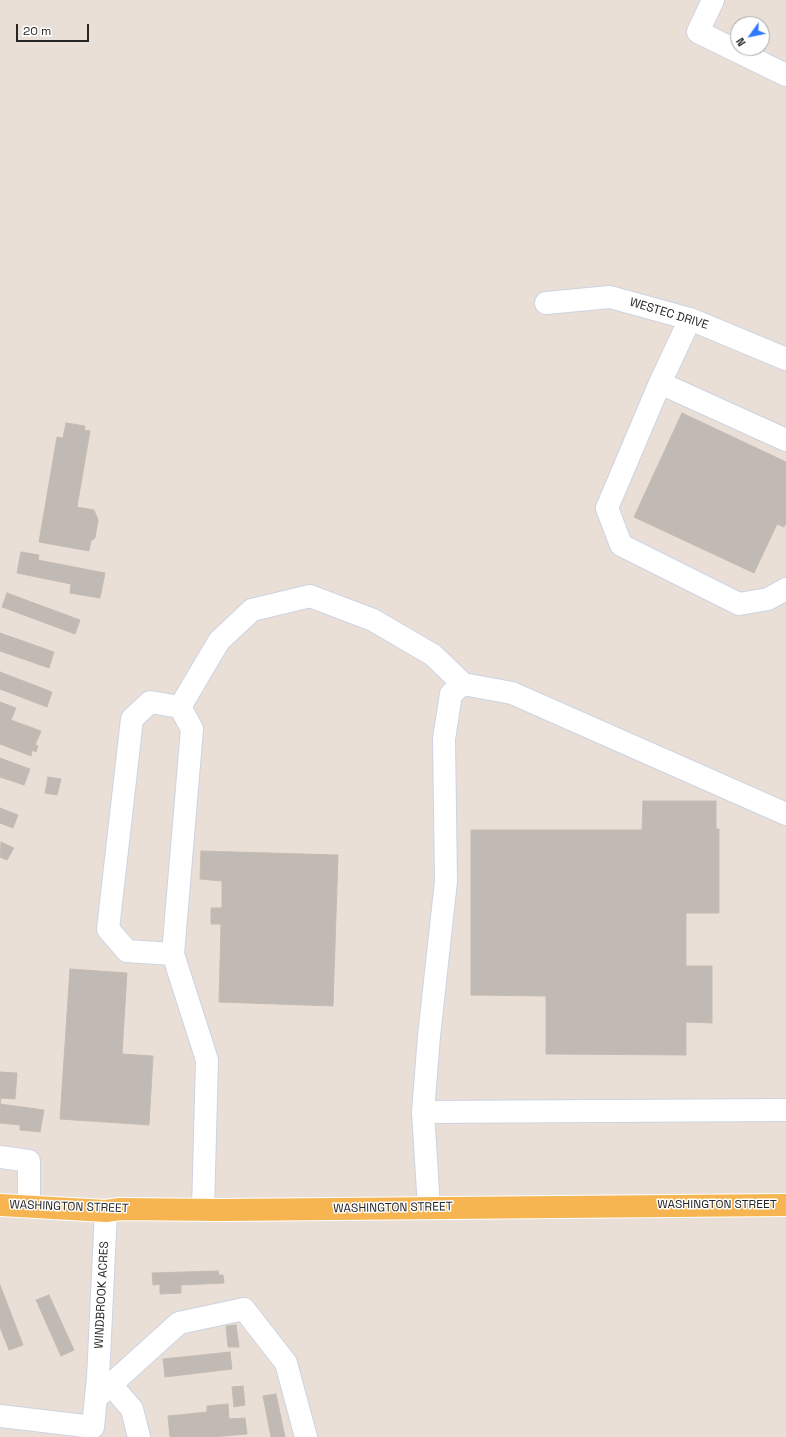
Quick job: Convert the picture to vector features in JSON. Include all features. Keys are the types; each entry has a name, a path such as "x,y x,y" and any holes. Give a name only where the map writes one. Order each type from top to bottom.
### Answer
{"main road":[{"name":"WASHINGTON STREET","path":"0,1205 106,1211 120,1209 203,1210 786,1205"}],"street":[{"path":"713,0 698,32 786,76"},
{"name":"WESTEC DRIVE","path":"546,303 610,297 690,319 786,359"},
{"path":"690,319 660,383 607,508 621,545 739,604 768,600 786,589"},
{"path":"660,383 786,440"},
{"path":"180,707 219,641 252,610 310,596 373,620 433,655 463,684 512,693 786,814"},
{"path":"429,1208 423,1112 429,1036 446,881 444,739 451,694 463,684"},
{"path":"173,954 127,951 108,929 132,719 150,702 180,707"},
{"path":"180,707 192,729 173,954 207,1060 203,1210"},
{"path":"423,1112 786,1110"},
{"path":"0,1157 29,1161 29,1206"},
{"name":"WINDBROOK ACRES","path":"0,1416 94,1427 102,1387 106,1211"},
{"path":"139,1437 132,1409 102,1387 179,1323 244,1309 286,1363 306,1437"}],"building":[{"path":"682,413 786,462 786,523 784,527 777,524 754,573 634,517"},
{"path":"66,423 85,426 84,430 90,431 77,507 94,510 98,520 95,538 91,541 89,551 39,542 57,437 63,438"},
{"path":"21,552 39,555 38,560 105,573 100,598 70,593 71,584 17,573"},
{"path":"7,593 80,620 75,634 2,607"},
{"path":"0,633 54,652 49,668 0,651"},
{"path":"0,672 52,692 47,707 0,689"},
{"path":"0,702 16,708 11,720 41,731 35,745 38,746 36,752 32,750 31,756 0,744"},
{"path":"0,758 30,769 24,785 0,777"},
{"path":"48,777 61,779 57,795 45,793"},
{"path":"643,801 716,801 716,829 719,829 719,913 686,913 686,966 712,966 712,1023 686,1022 686,1055 546,1054 546,996 471,995 471,830 642,830"},
{"path":"0,808 18,815 13,828 0,823"},
{"path":"1,842 14,848 7,860 0,857"},
{"path":"201,851 338,855 333,1006 219,1002 221,924 211,924 211,908 222,908 222,881 200,879"},
{"path":"70,969 127,973 122,1054 153,1056 149,1125 60,1119"},
{"path":"0,1072 17,1073 15,1099 1,1098 0,1104"},
{"path":"0,1104 44,1110 40,1132 20,1130 20,1125 0,1123"},
{"path":"218,1271 219,1275 223,1275 224,1283 181,1285 181,1293 160,1294 160,1284 153,1285 152,1273"},
{"path":"0,1285 23,1345 9,1350 0,1327"},
{"path":"49,1295 74,1350 61,1356 36,1300"},
{"path":"236,1325 239,1347 228,1347 226,1326"},
{"path":"230,1352 232,1369 165,1377 163,1359"},
{"path":"243,1386 245,1405 234,1407 232,1387"},
{"path":"276,1394 285,1437 271,1437 263,1396"},
{"path":"228,1404 229,1419 245,1418 247,1434 212,1437 170,1437 168,1416 207,1412 207,1406"}]}
